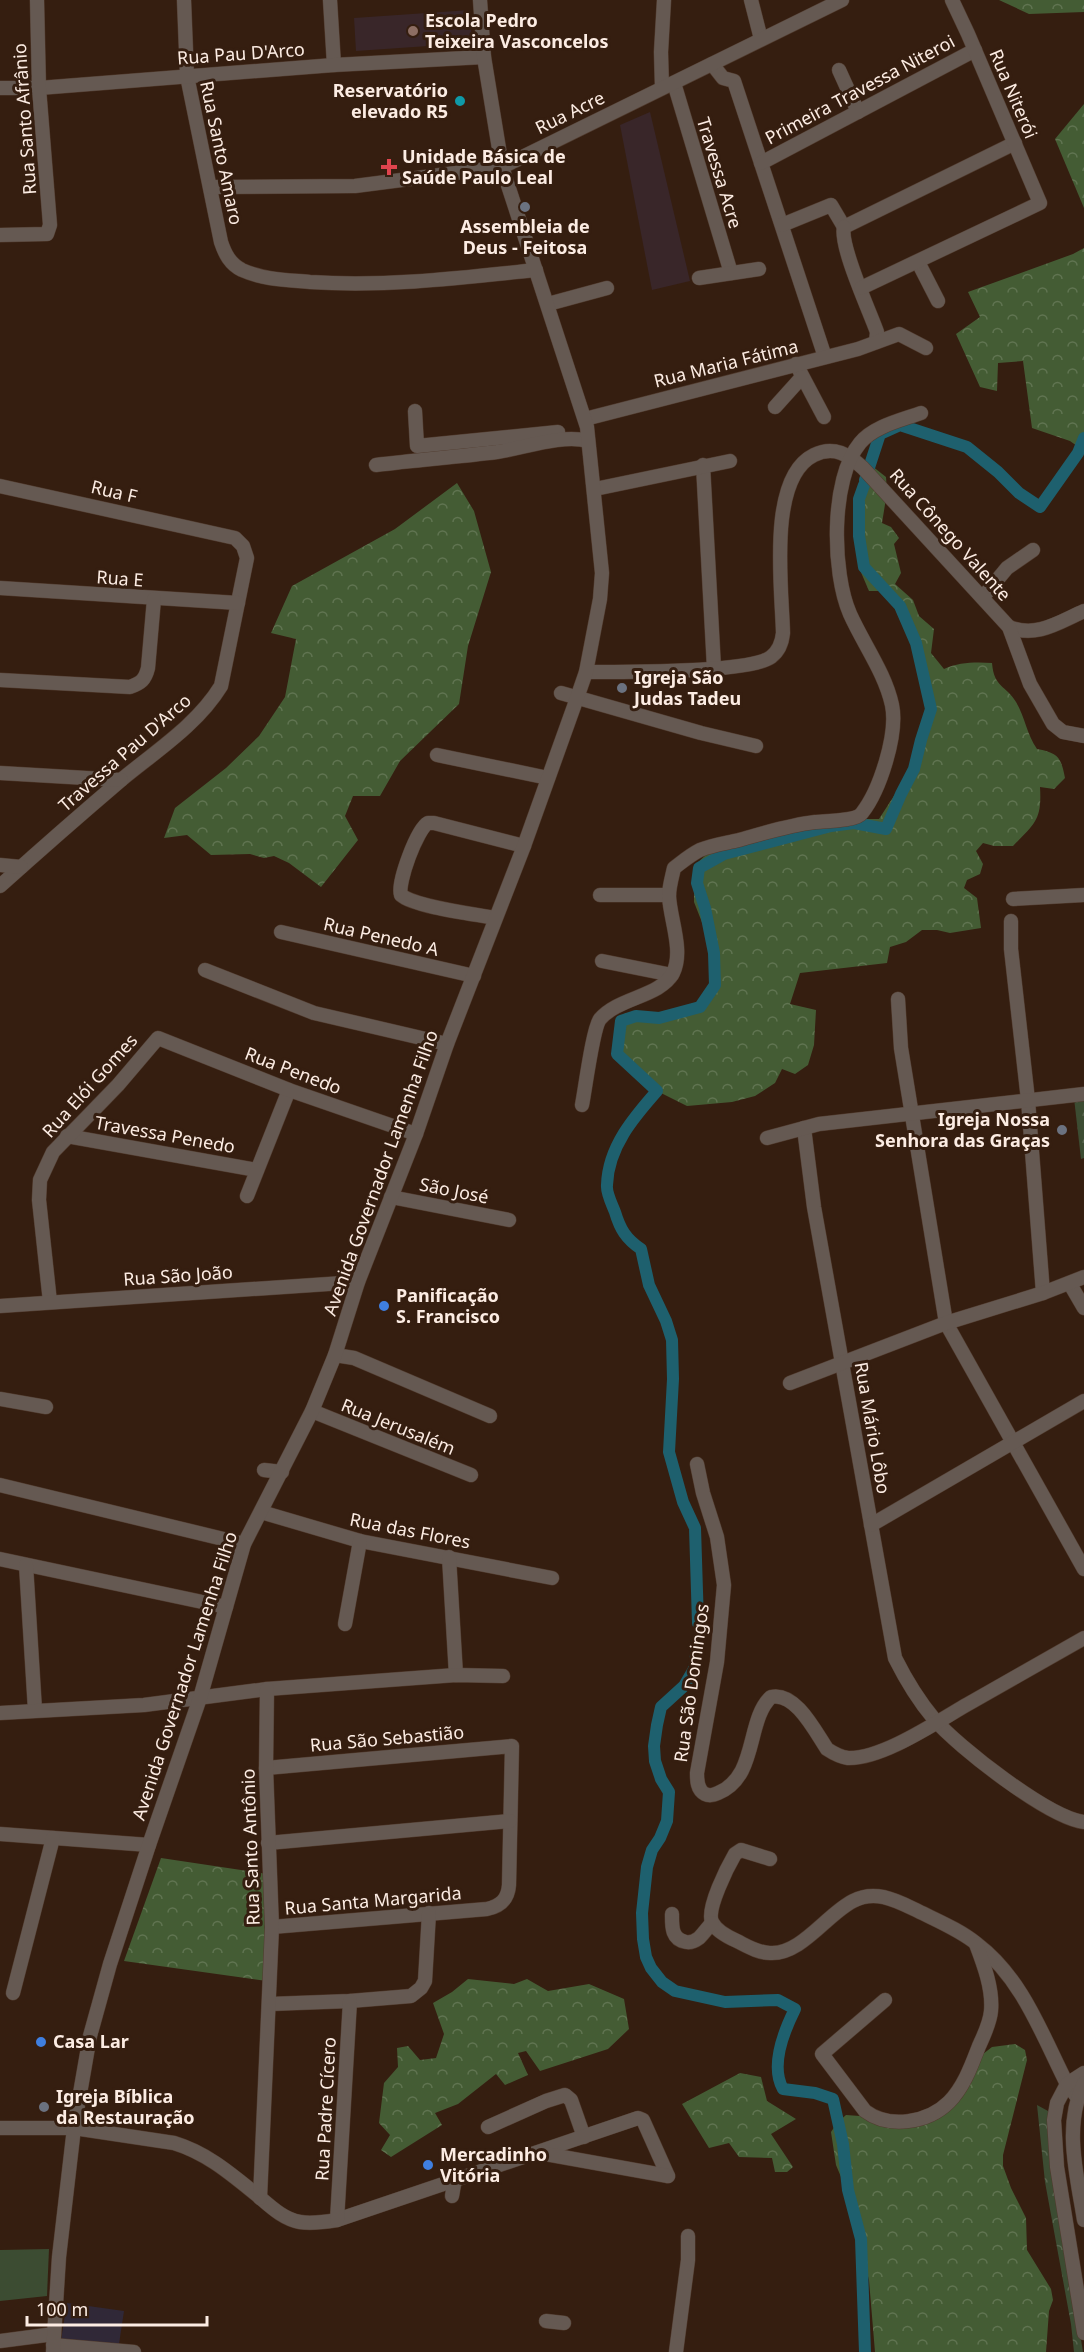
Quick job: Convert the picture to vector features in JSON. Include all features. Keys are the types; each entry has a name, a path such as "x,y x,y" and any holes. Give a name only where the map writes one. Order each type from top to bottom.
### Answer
{"street":[{"name":"Rua Santo Afrânio","path":"0,235 46,234 51,221 39,88 37,0"},
{"name":"Rua Santo Amaro","path":"184,0 187,76 224,249 231,262 242,270 274,279 358,285 416,282 536,270"},
{"path":"330,0 334,65"},
{"name":"Avenida Governador Lamenha Filho","path":"53,2344 59,2257 74,2128 90,2036 110,1964 200,1698 244,1544 312,1412 335,1355 358,1282 524,846 577,698 586,672 600,599 602,573 587,429 502,167 484,57 480,0"},
{"name":"Travessa Acre","path":"664,0 661,52 668,85 731,273"},
{"path":"751,0 761,39"},
{"name":"Rua Acre","path":"211,187 355,186 502,167 712,64 818,6 842,0"},
{"name":"Rua Niterói","path":"918,262 1040,203 952,0"},
{"name":"Primeira Travessa Niteroi","path":"761,163 975,50"},
{"name":"Rua Pau D'Arco","path":"0,88 39,88 334,65 484,57"},
{"path":"712,64 723,78 734,81 825,357"},
{"path":"839,70 858,112"},
{"path":"844,227 1015,143"},
{"path":"782,225 831,205 844,227 842,235 848,254 878,332 876,342"},
{"path":"861,288 918,262 938,301"},
{"path":"699,278 759,269"},
{"path":"548,304 607,288"},
{"name":"Rua Maria Fátima","path":"587,429 799,371 825,357 899,334 926,348"},
{"path":"775,407 799,371 824,417"},
{"path":"415,411 417,446 587,429"},
{"path":"582,1105 598,1021 615,1007 656,990 672,975 676,965 675,930 669,895 674,868 700,850 803,823 852,819 861,816 873,795 891,747 894,728 892,706 882,678 850,613 839,574 837,522 842,488 860,442 869,435 921,413"},
{"path":"376,465 495,452 578,438 587,429"},
{"path":"586,672 714,668 753,665 771,658 779,649 783,633 781,529 787,487 796,470 808,458 820,452 832,450 852,458"},
{"name":"Rua Cônego Valente","path":"852,458 884,489 1009,627"},
{"path":"595,489 730,461"},
{"path":"703,465 714,668"},
{"name":"Rua F","path":"0,486 219,535"},
{"name":"Travessa Pau D'Arco","path":"0,886 121,780 194,720 212,701 220,686 247,558 246,551 240,542 235,538 219,535"},
{"path":"983,597 1007,568 1033,550"},
{"name":"Rua E","path":"0,588 238,603"},
{"path":"0,680 130,687 140,684 148,668 154,599"},
{"path":"1009,627 1020,631 1037,631 1084,610"},
{"path":"1009,627 1030,684 1053,724 1063,732 1084,736"},
{"path":"561,693 756,746"},
{"path":"437,755 548,778"},
{"path":"0,773 121,780"},
{"path":"495,918 422,904 401,895 400,882 420,830 428,823 434,823 524,846"},
{"path":"0,865 21,867"},
{"path":"600,895 669,895"},
{"path":"1013,899 1084,895"},
{"path":"1011,921 1011,949 1028,1100 1043,1293"},
{"name":"Rua Penedo A","path":"281,932 474,976"},
{"path":"602,962 672,975"},
{"path":"205,969 314,1013 447,1044"},
{"path":"898,999 901,1048 946,1323 1084,1569"},
{"name":"Rua Penedo","path":"158,1038 289,1090 416,1134"},
{"name":"Rua Elói Gomes","path":"50,1302 39,1200 40,1180 54,1152 67,1136 118,1085 158,1038"},
{"name":"Travessa Penedo","path":"247,1196 289,1090"},
{"path":"766,1138 819,1124 1084,1094"},
{"name":"Rua Mário Lôbo","path":"804,1128 814,1207 895,1658 916,1696 936,1722 990,1768 1045,1807 1084,1822"},
{"name":"Travessa Penedo","path":"67,1136 257,1170"},
{"name":"São José","path":"391,1197 509,1220"},
{"path":"790,1383 946,1323 1043,1293 1084,1277"},
{"name":"Rua São João","path":"0,1306 358,1282"},
{"path":"1070,1284 1084,1308"},
{"path":"335,1355 354,1358 490,1416"},
{"path":"0,1399 46,1407"},
{"path":"871,1525 1084,1401"},
{"name":"Rua Jerusalém","path":"312,1412 471,1475"},
{"name":"Rua São Domingos","path":"697,1464 703,1493 717,1537 724,1585 717,1662 697,1773 697,1784 704,1794 720,1793 739,1776 764,1705 771,1697 782,1696 794,1702 827,1749 847,1758 876,1752 936,1722"},
{"path":"264,1470 282,1472"},
{"path":"0,1485 244,1544"},
{"name":"Rua das Flores","path":"261,1512 360,1541 552,1578"},
{"path":"345,1624 360,1541"},
{"path":"449,1557 456,1675"},
{"path":"0,1559 226,1606"},
{"path":"26,1565 35,1710"},
{"path":"936,1722 1084,1638"},
{"path":"0,1713 144,1705 267,1689 456,1675 503,1676"},
{"name":"Rua Santo Antônio","path":"260,2198 272,1928 266,1768 267,1689"},
{"name":"Rua São Sebastião","path":"266,1768 512,1746"},
{"name":"Rua Santa Margarida","path":"272,1928 429,1912 477,1910 495,1907 506,1899 509,1893 512,1746"},
{"path":"268,1843 510,1821"},
{"path":"0,1834 149,1845"},
{"path":"13,1992 53,1838"},
{"path":"770,1859 741,1850 735,1854 711,1910 712,1923 725,1935 757,1951 783,1952 795,1946 854,1900 870,1896 895,1900 976,1942 1005,1969 1016,1985 1067,2084 1077,2097"},
{"path":"270,2004 350,2001 411,1996 417,1993 425,1981 429,1912"},
{"path":"672,1914 673,1932 682,1941 690,1943 698,1940 712,1923"},
{"path":"885,2000 822,2054 865,2111 874,2117 899,2122 914,2120 942,2108 951,2100 973,2061 990,2019 992,2008 988,1983 976,1942"},
{"name":"Rua Padre Cícero","path":"337,2220 350,2001"},
{"path":"1084,2073 1067,2084 1057,2103 1054,2120 1057,2167 1084,2333"},
{"path":"1084,2083 1077,2097 1072,2121 1073,2145 1084,2220"},
{"path":"488,2127 562,2095 571,2100 584,2137"},
{"path":"0,2128 74,2128 174,2143 189,2148 218,2164 260,2198 281,2222 337,2220 641,2118 668,2176 539,2153"},
{"path":"452,2196 455,2179"},
{"path":"676,2352 688,2260 688,2236"},
{"path":"546,2321 564,2323"},
{"path":"0,2341 134,2352"}],"shaded area":[{"name":"Escola Pedro Teixeira Vasconcelos","path":"470,10 472,43 356,51 354,18"},
{"path":"650,112 690,281 652,290 620,125"},
{"path":"67,2303 124,2311 119,2344 61,2340"}],"green space":[{"path":"999,0 1084,0 1084,12 1029,14"},
{"path":"1084,104 1084,208 1055,139"},
{"path":"1084,248 1084,451 1070,441 1032,428 1023,361 998,363 997,391 980,387 956,334 980,317 968,292"},
{"path":"872,466 886,477 887,492 882,523 891,527 899,538 894,544 901,573 895,584 913,600 919,616 934,629 931,653 944,669 968,663 992,663 995,677 1016,702 1037,749 1050,752 1058,757 1065,778 1054,789 1040,787 1040,807 1036,820 1013,846 994,846 983,843 976,851 983,864 980,874 967,880 964,888 977,898 981,928 950,933 922,930 906,942 890,947 887,963 800,973 790,1004 816,1010 814,1045 808,1065 795,1074 782,1069 775,1083 755,1096 732,1102 687,1106 651,1088 617,1054 616,1031 625,1013 676,1012 707,997 712,990 714,953 694,902 694,866 708,853 845,819 879,819 910,771 921,740 927,711 927,681 895,608 880,591 869,591 860,570 859,487"},
{"path":"457,483 474,511 491,572 468,646 459,704 400,761 380,796 353,796 345,816 358,840 321,887 289,863 274,856 264,858 250,854 211,855 187,835 164,838 175,808 226,768 259,736 285,697 296,639 271,633 292,586 395,529"},
{"path":"1084,1097 1084,1158 1081,1159 1074,1098"},
{"path":"161,1858 267,1874 267,1981 124,1961"},
{"path":"468,1979 514,1984 527,1979 548,1991 589,1984 624,1999 629,2029 608,2049 540,2071 526,2051 518,2053 528,2075 505,2085 496,2074 458,2104 435,2113 442,2125 391,2157 381,2150 390,2135 379,2123 384,2083 398,2067 397,2048 408,2046 420,2060 436,2058 444,2034 433,2003"},
{"path":"1015,2044 1025,2050 1027,2060 1003,2155 1003,2166 1026,2218 1027,2250 1051,2289 1053,2300 1049,2311 1046,2352 875,2352 869,2280 858,2237 857,2215 836,2165 831,2132 846,2115 901,2119 946,2108 983,2054 992,2047"},
{"path":"740,2073 761,2077 767,2101 796,2119 771,2134 793,2167 787,2172 775,2172 772,2158 739,2157 729,2143 709,2148 682,2104"},
{"path":"1037,2105 1048,2111 1056,2186 1083,2352 1074,2352 1045,2182"},
{"path":"49,2249 47,2296 0,2301 0,2250"}],"waterway":[{"path":"865,480 880,434 900,425 967,447 998,472 1019,493 1040,507 1078,453 1084,438"},
{"path":"698,1623 695,1528 683,1502 669,1452 673,1379 672,1340 649,1285 641,1249 621,1229 607,1188 608,1171 617,1145 631,1122 657,1091 617,1054 621,1021 636,1016 659,1018 700,1007 715,985 714,953 705,908 697,883 699,868 724,854 831,826 854,823 886,829 914,769 931,709 916,643 900,606 864,567 859,536 859,499 864,485"},
{"path":"698,1639 694,1669 684,1686 661,1707 657,1725 654,1746 655,1761 661,1779 669,1792 667,1821 652,1850 647,1867 642,1913 646,1957 662,1982 675,1991 725,2002 778,2000 795,2009 780,2049 779,2080 783,2089 815,2093 833,2099 843,2144 848,2190 861,2239 865,2352"}],"place":[{"name":"Escola Pedro Teixeira Vasconcelos","path":"413,31"},
{"name":"Reservatório elevado R5","path":"460,101"},
{"name":"Unidade Básica de Saúde Paulo Leal","path":"389,167"},
{"name":"Assembleia de Deus - Feitosa","path":"525,207"},
{"name":"Igreja São Judas Tadeu","path":"622,688"},
{"name":"Igreja Nossa Senhora das Graças","path":"1062,1130"},
{"name":"Panificação S. Francisco","path":"384,1306"},
{"name":"Casa Lar","path":"41,2042"},
{"name":"Igreja Bíblica da Restauração","path":"44,2107"},
{"name":"Mercadinho Vitória","path":"428,2165"}]}
